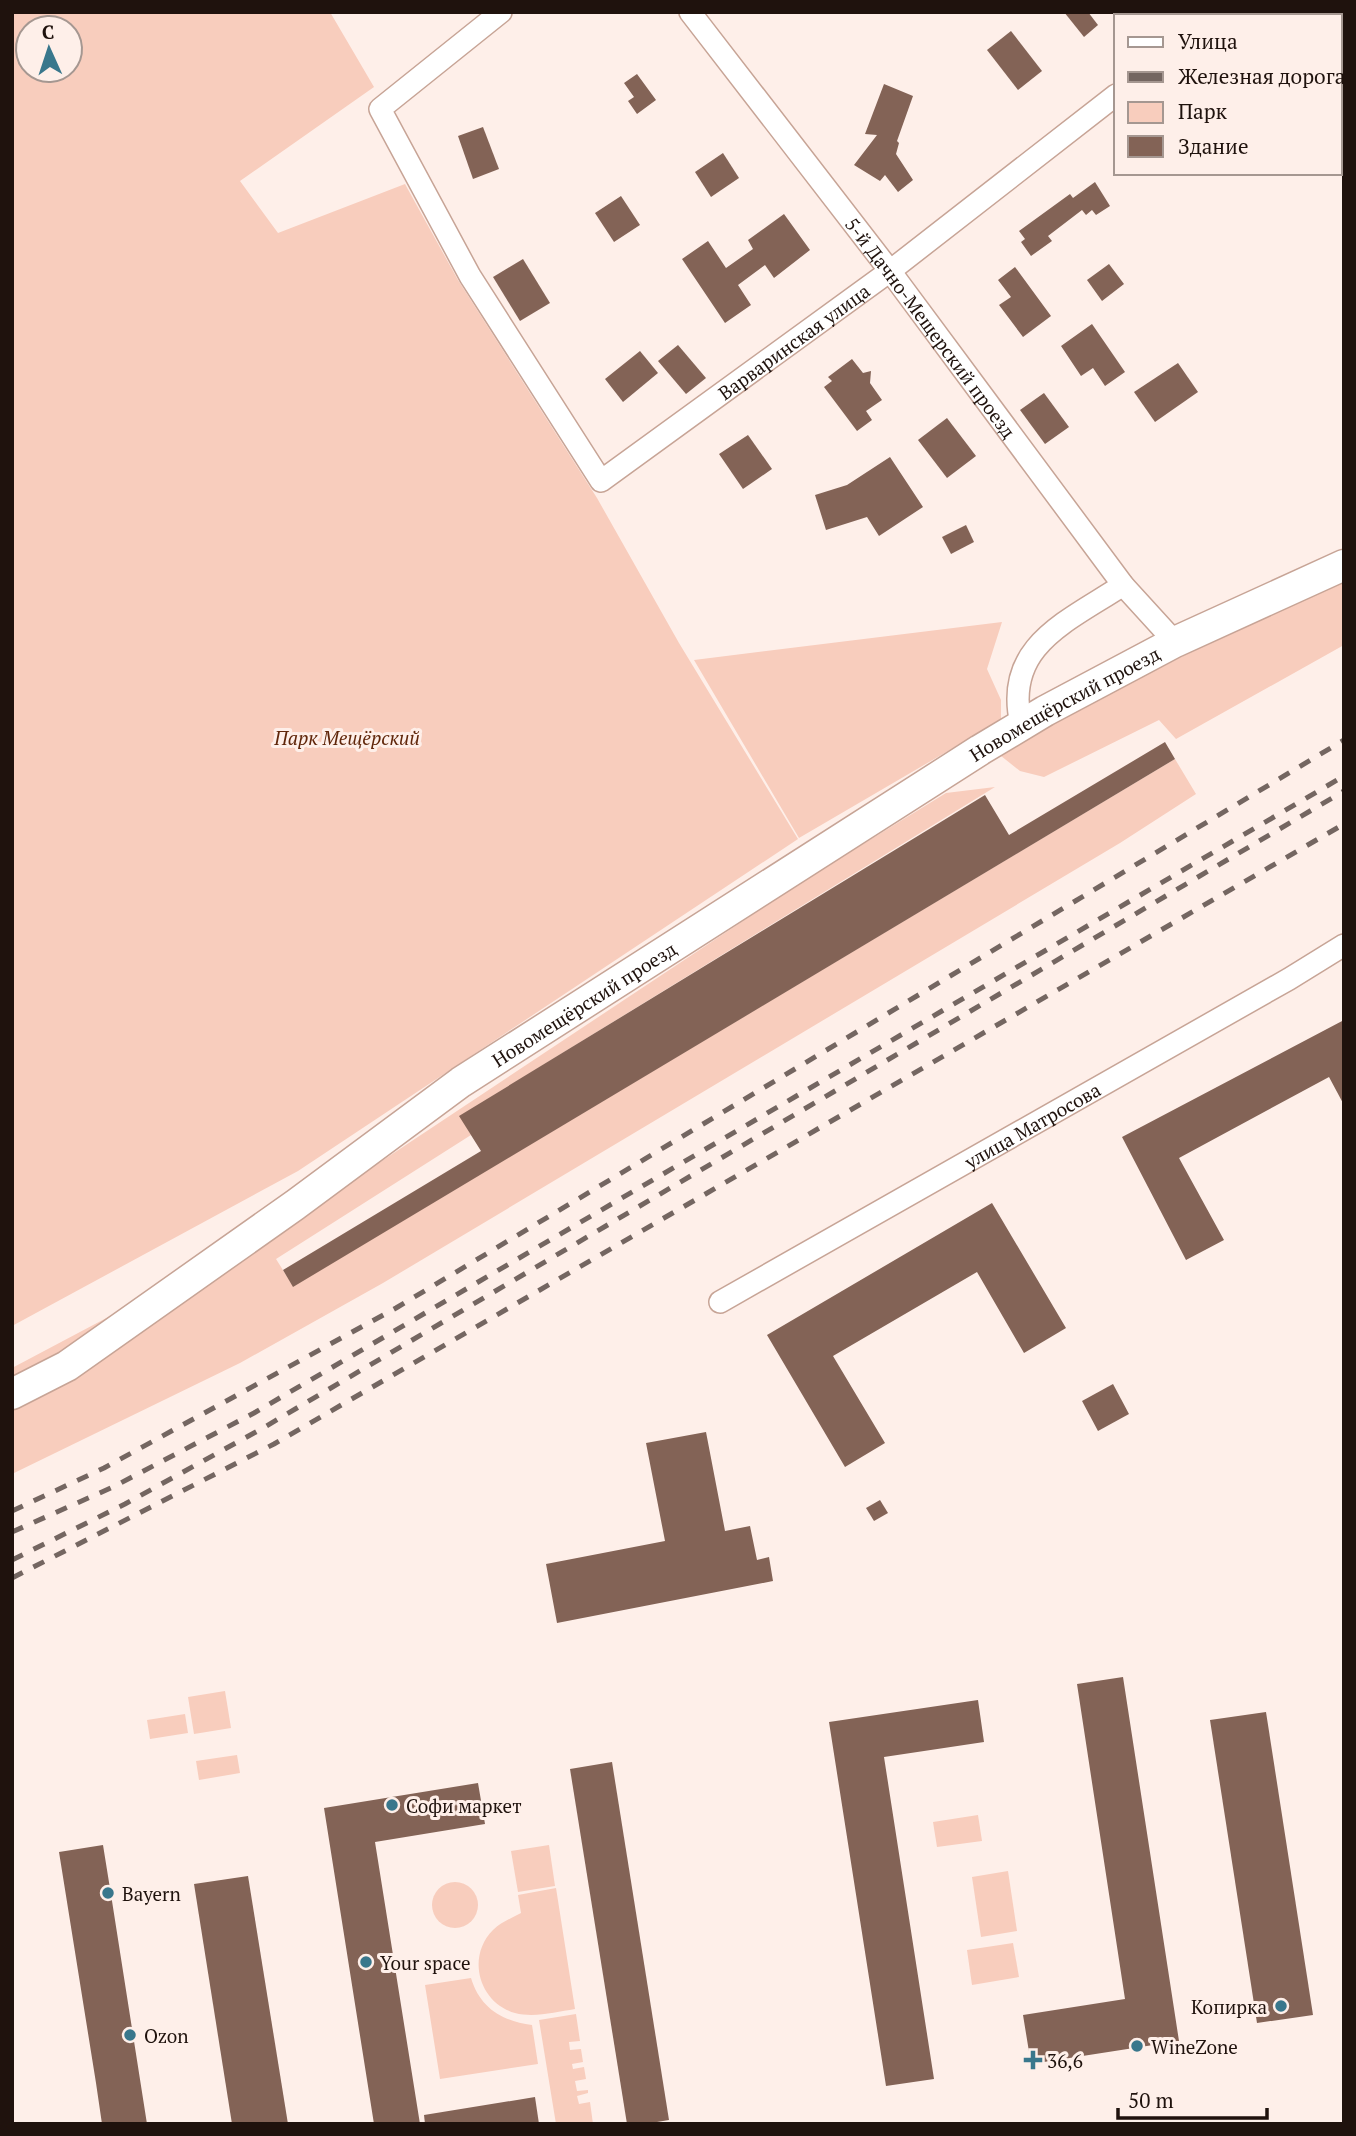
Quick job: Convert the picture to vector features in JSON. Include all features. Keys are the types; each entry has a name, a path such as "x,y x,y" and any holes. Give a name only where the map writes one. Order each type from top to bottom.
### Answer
{"street":[{"name":"Варваринская улица","path":"501,12 380,108 470,276 601,481 890,271 1114,97"},
{"name":"5-й Дачно-Мещерский проезд","path":"690,12 890,271 1123,585 1175,642"},
{"name":"Новомещёрский проезд","path":"12,1394 67,1366 295,1205 461,1082 1021,724 1175,642 1344,565"},
{"path":"1021,724 1016,701 1017,679 1029,656 1057,628 1123,585"},
{"name":"улица Матросова","path":"720,1302 1278,986 1344,945"}],"green space":[{"name":"Парк Мещёрский","path":"12,12 330,12 374,87 240,181 278,233 405,184 458,280 597,498 679,643 798,839 298,1171 12,1326"},
{"path":"1344,583 1344,645 1176,739 1159,720 1044,777 1020,771 996,752 1304,594"},
{"path":"1002,622 987,669 1001,700 1001,720 799,838 694,660"},
{"path":"1175,759 1196,794 1120,843 383,1283 240,1363 12,1474 12,1368 299,1216 803,881 946,793 995,787 460,1116 471,1135 276,1259 293,1286"},
{"path":"225,1691 231,1728 194,1734 188,1697"},
{"path":"185,1714 188,1733 150,1739 147,1720"},
{"path":"237,1755 240,1773 199,1780 196,1761"},
{"path":"978,1815 982,1841 937,1847 933,1822"},
{"path":"549,1845 555,1886 518,1892 511,1851"},
{"path":"1008,1871 1017,1931 981,1937 972,1877"},
{"path":"455,1882 471,1889 478,1905 471,1921 455,1928 439,1921 432,1905 439,1889"},
{"path":"556,1888 575,2009 537,2015 515,2013 493,2000 485,1989 480,1978 480,1953 493,1930 521,1913 518,1895"},
{"path":"1013,1943 1019,1977 972,1985 967,1950"},
{"path":"471,1978 486,2005 511,2020 532,2025 538,2064 440,2079 425,1985"},
{"path":"576,2014 580,2041 569,2042 570,2050 581,2049 583,2062 572,2064 573,2069 584,2067 586,2079 575,2081 577,2091 588,2090 588,2093 577,2096 579,2104 590,2102 593,2124 556,2124 539,2020"}],"building":[{"path":"1064,12 1088,12 1098,25 1084,37"},
{"path":"1011,31 1042,71 1018,90 987,50"},
{"path":"637,74 656,100 637,114 628,101 634,97 624,83"},
{"path":"884,84 913,96 897,141 899,143 896,154 913,180 898,192 885,175 880,181 854,165 877,135 865,134"},
{"path":"483,127 499,169 473,179 458,136"},
{"path":"723,153 739,178 711,197 695,172"},
{"path":"1095,182 1110,206 1096,215 1092,210 1086,215 1082,210 1048,236 1052,241 1031,256 1021,242 1025,239 1019,231 1070,194 1073,198"},
{"path":"621,196 640,225 614,242 595,213"},
{"path":"784,214 810,250 774,278 765,265 738,285 751,305 725,323 682,259 708,241 726,268 753,249 748,240"},
{"path":"523,259 550,303 520,321 493,277"},
{"path":"1109,264 1124,284 1102,301 1087,280"},
{"path":"1015,267 1051,316 1023,337 999,305 1011,297 998,280"},
{"path":"1092,324 1125,372 1105,386 1093,368 1081,376 1061,346"},
{"path":"678,345 706,378 686,394 658,361"},
{"path":"640,351 658,373 623,402 605,379"},
{"path":"852,359 863,373 871,371 870,383 882,400 866,411 872,420 857,431 824,387 832,381 828,377"},
{"path":"1178,363 1198,392 1155,422 1134,392"},
{"path":"1044,393 1069,427 1045,444 1020,410"},
{"path":"947,418 976,456 947,478 918,440"},
{"path":"748,435 772,469 743,489 719,454"},
{"path":"890,457 923,507 879,536 867,517 826,530 815,495 847,485"},
{"path":"966,525 974,542 951,554 942,537"},
{"path":"1165,742 1175,759 293,1287 283,1270 481,1151 459,1116 985,795 1009,835"},
{"path":"1344,1020 1344,1105 1329,1077 1179,1158 1224,1240 1186,1260 1122,1137"},
{"path":"992,1203 1066,1328 1024,1353 977,1272 833,1356 885,1443 845,1467 767,1335"},
{"path":"1113,1384 1129,1414 1098,1431 1082,1401"},
{"path":"706,1432 725,1531 750,1526 757,1560 769,1557 773,1581 557,1623 546,1564 665,1541 646,1443"},
{"path":"880,1500 888,1513 874,1521 866,1508"},
{"path":"1123,1677 1179,2041 1031,2064 1023,2015 1125,1999 1077,1684"},
{"path":"978,1700 984,1742 884,1757 934,2079 886,2086 829,1722"},
{"path":"1266,1712 1313,2015 1257,2023 1210,1720"},
{"path":"612,1762 669,2120 645,2124 627,2124 570,1769"},
{"path":"478,1783 485,1824 375,1842 420,2124 374,2124 324,1808"},
{"path":"103,1845 147,2124 102,2124 59,1852"},
{"path":"248,1876 288,2124 232,2124 194,1884"},
{"path":"535,2097 539,2124 425,2124 424,2115"}],"railway":[{"path":"12,1511 104,1468 396,1308 1344,740"},
{"path":"12,1532 113,1487 254,1413 1344,776"},
{"path":"12,1560 125,1504 263,1428 1344,791"},
{"path":"12,1578 274,1444 1344,824"}],"place":[{"name":"Софи маркет","path":"392,1805"},
{"name":"Bayern","path":"108,1893"},
{"name":"Your space","path":"366,1962"},
{"name":"Копирка","path":"1281,2006"},
{"name":"Ozon","path":"130,2035"},
{"name":"WineZone","path":"1137,2046"},
{"name":"36,6","path":"1033,2060"}]}
